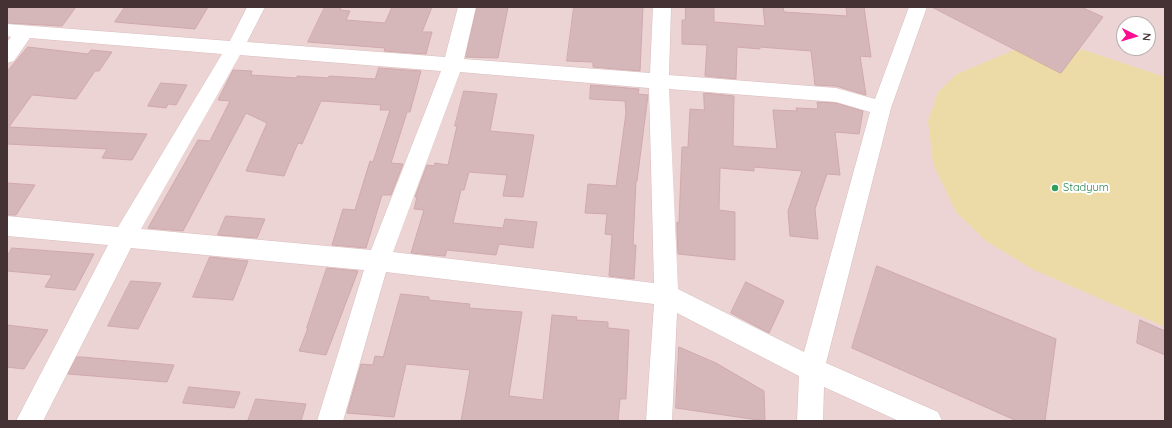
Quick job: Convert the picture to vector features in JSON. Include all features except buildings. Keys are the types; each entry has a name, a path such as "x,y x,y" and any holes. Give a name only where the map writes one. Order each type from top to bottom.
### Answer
{"street":[{"path":"29,421 125,236 235,48 256,7"},
{"path":"330,421 378,261 453,65 467,7"},
{"path":"659,421 666,295 659,82 662,7"},
{"path":"810,421 812,369 880,108 918,7"},
{"path":"7,56 16,30 836,95 880,108"},
{"path":"7,226 378,261 666,295 812,369 929,421"}],"shaded area":[{"path":"7,7 1165,7 1165,421 7,421"},
{"name":"Stadyum","path":"1014,50 1084,50 1165,77 1165,327 1032,269 986,241 956,212 933,164 928,121 938,92 957,74"}],"place":[{"name":"Stadyum","path":"1055,188"}]}
